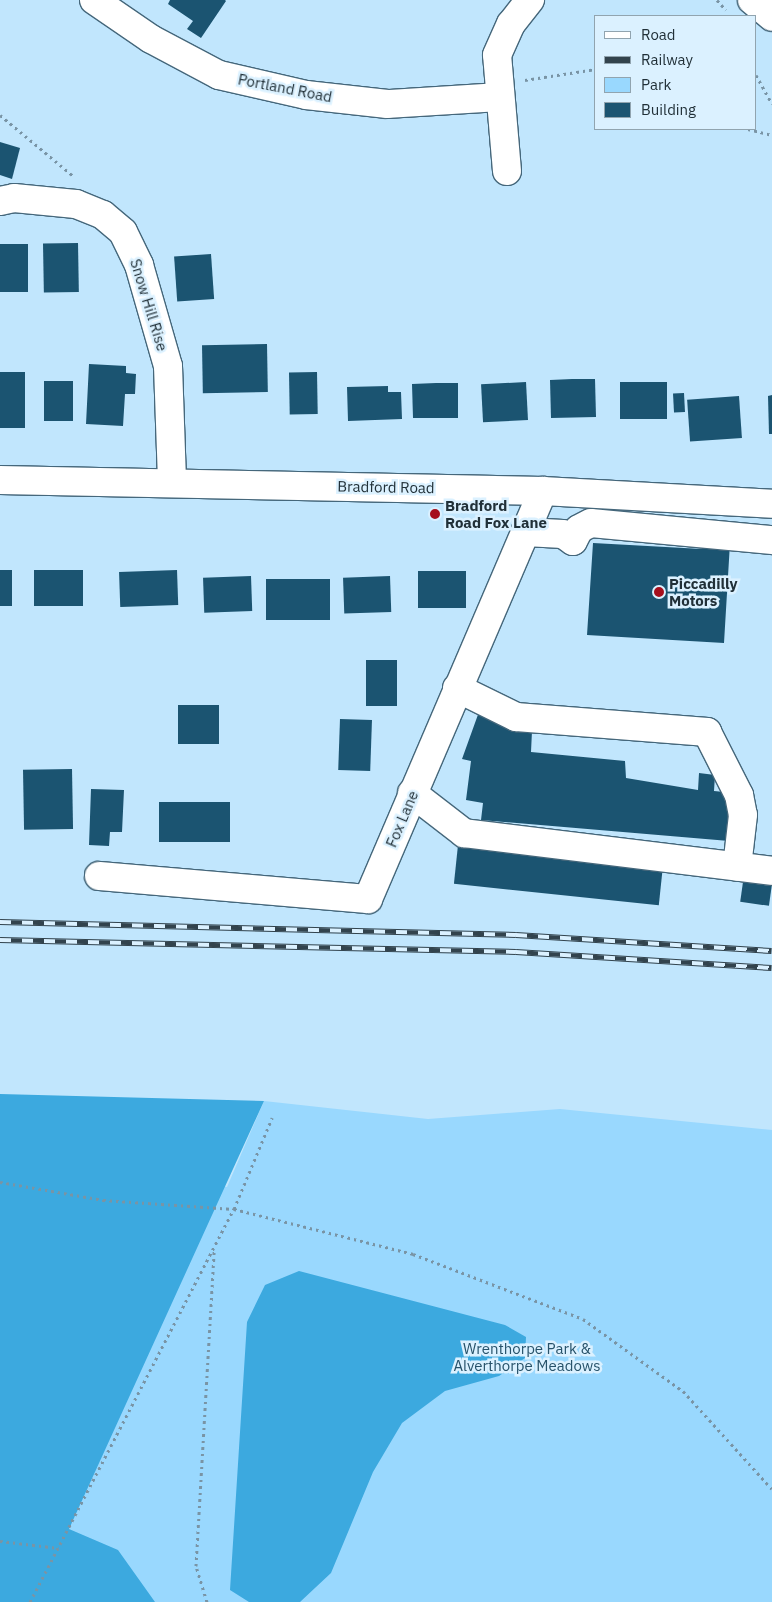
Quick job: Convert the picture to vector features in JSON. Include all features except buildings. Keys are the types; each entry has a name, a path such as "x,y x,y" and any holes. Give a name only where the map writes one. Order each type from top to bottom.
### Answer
{"street":[{"name":"Portland Road","path":"94,0 151,39 219,75 306,95 388,104 498,91"},
{"path":"507,170 498,91 497,55 511,24 530,0"},
{"path":"752,0 772,16"},
{"name":"Snow Hill Rise","path":"0,201 14,198 76,204 102,215 123,232 139,264 168,366 172,482"},
{"name":"Bradford Road","path":"0,480 543,491 772,504"},
{"name":"Fox Lane","path":"99,876 368,899 543,491"},
{"path":"525,532 563,534 573,541 579,529 591,523 772,540"},
{"path":"457,688 516,717 707,732 740,795 743,815 737,867"},
{"path":"412,793 464,833 772,871"}],"path":[{"path":"498,91 594,69"},
{"path":"757,77 772,104"},
{"path":"0,115 77,180"},
{"path":"752,130 772,135"},
{"path":"30,1602 234,1209 272,1118"},
{"path":"0,1182 104,1200 234,1209 413,1254 583,1319 683,1391 772,1488"},
{"path":"206,1602 196,1566 214,1249"},
{"path":"0,1541 59,1548"}],"green space":[{"name":"Wrenthorpe Park & Alverthorpe Meadows","path":"264,1101 428,1119 560,1109 772,1130 772,1602 0,1602 0,1150 227,1187"}],"shaded area":[{"path":"0,1094 264,1101 69,1529 118,1550 155,1602 0,1602"},
{"path":"299,1271 505,1325 526,1337 525,1358 499,1376 445,1391 402,1423 373,1472 331,1573 300,1602 249,1602 230,1590 247,1322 265,1285"}],"railway":[{"path":"0,922 516,935 772,951"},
{"path":"0,940 516,952 772,968"}],"place":[{"name":"Bradford Road Fox Lane","path":"435,514"},
{"name":"Piccadilly Motors","path":"659,592"}]}
